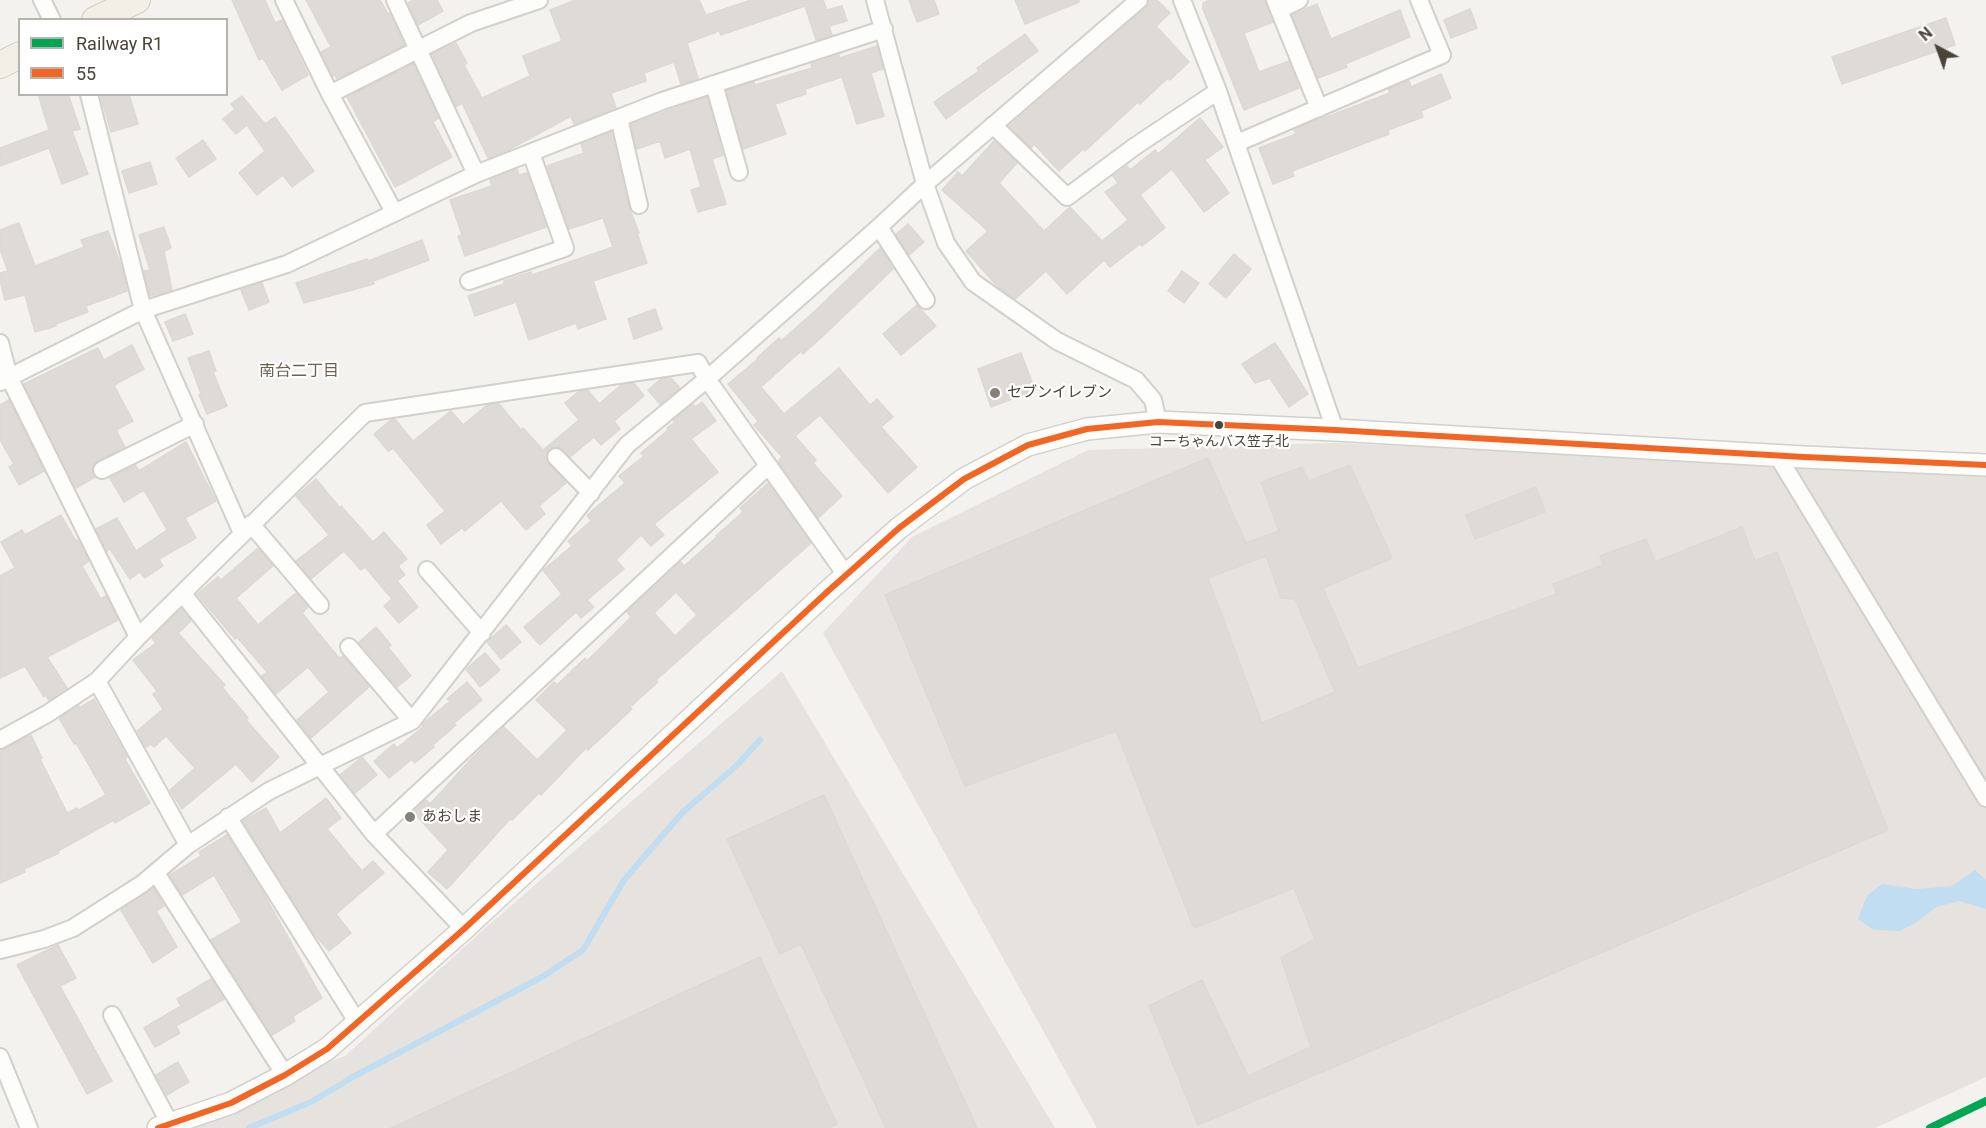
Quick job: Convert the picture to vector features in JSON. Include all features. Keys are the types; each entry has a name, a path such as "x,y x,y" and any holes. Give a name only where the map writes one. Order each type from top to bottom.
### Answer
{"main road":[{"path":"99,18 137,0"},
{"path":"0,65 18,56"}],"street":[{"path":"42,0 51,18"},
{"path":"284,0 330,94 394,212"},
{"path":"395,0 476,174"},
{"path":"330,94 471,23 538,0"},
{"path":"875,0 925,184 946,243 974,282 1057,341 1136,380 1153,400 1158,422"},
{"path":"0,950 44,939 73,928 122,898 188,845 269,791 412,721 627,445 707,379 925,184 1139,0"},
{"path":"1182,0 1237,143 1335,430"},
{"path":"1299,0 1277,5 1319,108"},
{"path":"1237,143 1442,55 1419,0"},
{"path":"4,380 143,310 287,264 476,174 714,84 884,29"},
{"path":"714,84 739,172"},
{"path":"993,125 1067,197 1134,147 1218,90"},
{"path":"90,96 143,310 246,528 320,605"},
{"path":"619,118 639,205"},
{"path":"469,281 565,248 531,153"},
{"path":"879,227 926,300"},
{"path":"0,343 4,380 138,637"},
{"path":"0,740 47,714 97,681 246,528 365,413 698,363 846,575"},
{"path":"112,1015 164,1126 231,1103 315,1058 464,929 899,528 959,483 1028,445 1087,429 1158,422 1986,465"},
{"path":"102,470 195,424"},
{"path":"1777,455 1986,798"},
{"path":"556,457 591,493"},
{"path":"374,834 768,466"},
{"path":"427,570 482,633"},
{"path":"183,594 374,834 464,929"},
{"path":"349,647 412,721"},
{"path":"97,681 188,845"},
{"path":"228,817 358,1023"},
{"path":"156,873 285,1076"},
{"path":"0,1057 6,1085 29,1128"}],"shaded area":[{"path":"1333,443 1986,469 1986,1077 1875,1128 1097,1128 823,633 912,537 1088,450"},
{"path":"1803,484 1986,494 1986,776"},
{"path":"782,671 1055,1128 145,1128 345,1056 483,930"},
{"path":"1917,925 1986,929 1986,1035 1923,1013 1864,1043 1828,963"}],"water":[{"path":"1975,870 1986,880 1986,909 1959,901 1936,907 1917,922 1900,931 1874,930 1858,919 1867,896 1882,884 1917,889 1952,886"}],"building":[{"path":"232,0 265,0 275,23 282,20 308,75 282,90 263,58 259,60"},
{"path":"306,0 380,0 388,14 390,13 404,45 337,79 335,75 333,76 321,52 331,47"},
{"path":"414,0 437,0 443,11 418,25 408,3"},
{"path":"576,0 699,0 706,15 751,0 823,0 827,10 842,6 847,21 829,26 832,35 816,40 805,6 721,35 719,31 687,43 698,78 681,84 674,62 644,73 646,81 611,93 616,108 574,124 571,116 510,149 488,158 462,103 456,107 432,54 456,43 467,63 464,65 482,98 530,76 523,56 562,41 550,10"},
{"path":"909,0 934,0 939,14 917,22"},
{"path":"1015,0 1079,0 1079,2 1025,24"},
{"path":"1150,0 1157,0 1170,13 1156,26 1189,62 1140,104 1138,102 1085,151 1083,149 1059,171 1034,144 1031,148 1009,126 1146,8"},
{"path":"1210,0 1265,0 1273,22 1244,33 1259,72 1289,61 1299,88 1244,110 1203,9 1203,3"},
{"path":"1317,4 1331,39 1400,10 1410,37 1318,78 1292,15"},
{"path":"1470,9 1477,28 1451,38 1444,20"},
{"path":"1946,18 1955,45 1842,84 1832,57"},
{"path":"1025,34 1038,51 946,119 934,102 979,71 977,68"},
{"path":"877,46 883,69 871,73 884,116 857,124 842,77 805,89 806,94 775,104 786,134 743,149 727,91 812,68 811,64 839,55 840,58"},
{"path":"413,64 439,118 433,122 452,157 395,187 347,97"},
{"path":"1441,74 1451,98 1421,111 1423,117 1388,130 1389,134 1292,171 1294,176 1273,184 1259,148 1296,134 1294,130 1300,127 1390,93 1388,89 1409,81 1411,87"},
{"path":"39,96 69,96 80,129 72,131 88,174 62,184 49,148 0,166 0,148 49,130"},
{"path":"101,96 130,96 138,124 111,132"},
{"path":"242,96 265,124 275,117 314,171 292,187 283,175 257,195 239,173 265,151 247,125 236,134 223,119 235,109 231,104"},
{"path":"707,97 723,155 712,159 726,204 698,212 691,190 701,187 690,149 665,158 660,141 637,149 631,124"},
{"path":"1200,118 1223,147 1205,160 1229,193 1204,212 1172,169 1140,195 1165,228 1110,267 1104,260 1067,294 1046,271 1015,299 998,287 966,251 988,231 942,190 958,172 962,176 994,141 1017,163 999,183 1044,231 1070,207 1102,241 1128,220 1105,192 1118,183 1113,176 1127,166 1130,170 1155,150 1158,154"},
{"path":"611,132 629,207 647,263 593,281 606,319 578,329 576,323 529,340 516,302 475,316 468,296 504,284 504,281 531,272 532,275 613,247 603,218 569,229 547,166 584,153 581,144"},
{"path":"203,140 216,159 189,177 176,158"},
{"path":"150,162 157,184 129,193 122,171"},
{"path":"517,169 519,175 527,173 546,227 465,256 458,236 462,235 450,200 492,186 490,180"},
{"path":"19,223 35,266 84,247 81,240 108,231 122,268 127,291 86,306 88,312 56,324 56,326 35,332 25,295 5,300 0,280 0,273 8,271 0,250 0,230"},
{"path":"908,224 924,242 909,255 896,234"},
{"path":"164,227 171,248 164,251 172,290 150,296 144,271 150,270 139,235"},
{"path":"422,240 429,260 373,281 374,284 304,303 296,283 367,259 368,261"},
{"path":"880,248 893,269 803,354 801,351 761,387 784,414 839,368 870,405 877,399 893,417 881,427 917,467 888,493 820,415 795,436 816,460 813,463 842,496 818,518 778,461 782,457 754,425 758,421 728,384 779,338 781,341 814,312"},
{"path":"1234,254 1251,269 1226,298 1209,284"},
{"path":"1182,271 1199,283 1184,303 1168,291"},
{"path":"262,283 269,302 249,310 241,290"},
{"path":"917,305 936,326 901,355 883,334"},
{"path":"655,309 662,329 634,339 628,319"},
{"path":"185,314 193,334 173,341 165,322"},
{"path":"1275,343 1308,394 1289,407 1270,378 1255,383 1242,364"},
{"path":"132,345 144,369 114,385 133,421 116,430 125,447 97,461 92,469 95,477 76,488 24,384 98,348 104,360"},
{"path":"209,351 216,371 213,372 227,406 207,414 188,358"},
{"path":"1021,353 1035,390 991,407 978,369"},
{"path":"671,378 680,388 660,404 648,390 661,379"},
{"path":"634,383 644,396 614,421 620,429 601,445 594,437 570,457 559,447 548,450 546,460 566,483 539,506 545,514 526,530 501,501 465,531 462,528 441,544 427,525 445,511 393,448 388,451 374,434 395,419 413,441 451,411 463,425 487,405 499,404 521,430 523,428 543,450 579,420 565,403 578,392 588,390 599,404 621,385"},
{"path":"9,400 44,471 19,485 9,467 14,464 0,440 0,405"},
{"path":"702,402 716,421 691,439 718,472 654,524 664,535 651,546 641,535 616,560 624,569 587,600 594,607 581,618 576,612 540,645 524,627 562,594 543,570 572,546 568,541 591,521 587,515 625,483 619,476 644,456 641,453 668,430 667,428 675,422 673,420 693,404 695,407"},
{"path":"186,442 216,501 185,518 196,538 159,559 163,566 145,578 140,572 130,579 110,549 107,551 96,529 117,518 136,551 167,530 144,490 124,502 110,478 135,465 139,471"},
{"path":"1208,458 1246,543 1279,531 1261,482 1302,467 1309,481 1350,465 1392,558 1323,588 1358,668 1557,594 1553,584 1603,565 1600,556 1646,539 1655,562 1742,527 1755,561 1777,552 1888,830 1198,1125 1149,1006 1202,980 1248,1076 1311,1047 1281,958 1315,939 1294,888 1194,928 1116,731 965,786 885,595","holes":["1266,556 1281,598 1295,599 1335,692 1262,723 1208,578"]},
{"path":"316,479 373,542 384,532 407,559 398,566 405,575 397,581 418,607 399,623 384,606 392,599 365,567 361,570 344,551 311,579 296,561 329,535 296,496"},
{"path":"768,483 811,543 656,680 658,682 630,707 632,709 588,750 586,748 541,795 539,793 512,820 510,819 447,889 428,872 448,850 413,812 426,800 430,804 504,727 537,760 567,730 536,700 554,682 557,685 585,658 587,661 631,617 627,612 681,562 684,566 717,537 743,512 740,508","holes":["676,592 697,615 675,636 654,613"]},
{"path":"1536,487 1545,512 1475,539 1466,515"},
{"path":"61,515 89,561 82,566 101,599 106,596 118,620 47,657 67,688 49,700 46,695 44,697 25,666 0,678 0,576 15,568 1,542 22,530 25,535"},
{"path":"258,548 273,566 236,598 258,625 296,593 308,607 302,613 339,658 343,656 369,687 311,738 297,720 329,692 308,667 276,694 262,676 267,672 197,594 218,577 221,580"},
{"path":"181,609 191,621 178,633 225,685 222,687 248,718 246,720 279,757 252,782 236,764 182,809 170,790 195,768 166,736 154,747 151,744 146,747 137,731 163,709 153,694 157,691 133,660 156,643 152,638"},
{"path":"506,625 521,642 501,659 487,642"},
{"path":"376,627 391,645 388,647 411,676 397,687 359,642"},
{"path":"485,653 500,670 480,687 466,669"},
{"path":"467,682 482,700 454,723 456,725 415,763 412,759 389,778 374,761 394,744 397,748 424,726 422,725 450,701 447,699"},
{"path":"94,699 150,803 115,823 114,820 58,851 59,853 24,869 25,872 0,883 0,750 31,735 42,758 40,759 67,813 77,808 79,810 106,795 59,718"},
{"path":"362,757 377,775 355,793 340,775"},
{"path":"824,795 977,1128 886,1128 801,944 780,954 727,839"},
{"path":"326,798 341,818 327,829 362,871 373,861 384,873 336,914 351,933 329,951 314,934 243,821 266,808 280,833"},
{"path":"227,835 260,887 322,998 293,1016 295,1021 272,1035 211,940 242,922 214,875 182,895 170,875 201,856 199,852"},
{"path":"153,888 164,906 156,911 177,947 153,963 121,910"},
{"path":"58,945 76,978 60,986 112,1081 87,1094 17,965"},
{"path":"760,957 837,1124 828,1128 391,1128"},
{"path":"211,979 224,999 176,1026 180,1033 155,1047 144,1028 181,1006 177,999"},
{"path":"178,1062 189,1082 167,1095 156,1075"}],"waterway":[{"path":"249,1128 313,1101 351,1078 542,977 583,950 624,880 682,813 736,766 760,740"}],"rail line":[{"name":"R1","path":"1930,1128 1986,1101"}],"transit line":[{"name":"55","path":"158,1128 231,1103 285,1075 327,1049 464,929 899,528 964,479 1028,445 1087,429 1158,422 1986,465"}],"place":[{"name":"セブンイレブン","path":"995,393"},
{"name":"コーちゃんバス笠子北","path":"1219,425"},
{"name":"あおしま","path":"410,817"}],"district":[{"name":"南台二丁目","path":"299,372"}]}
